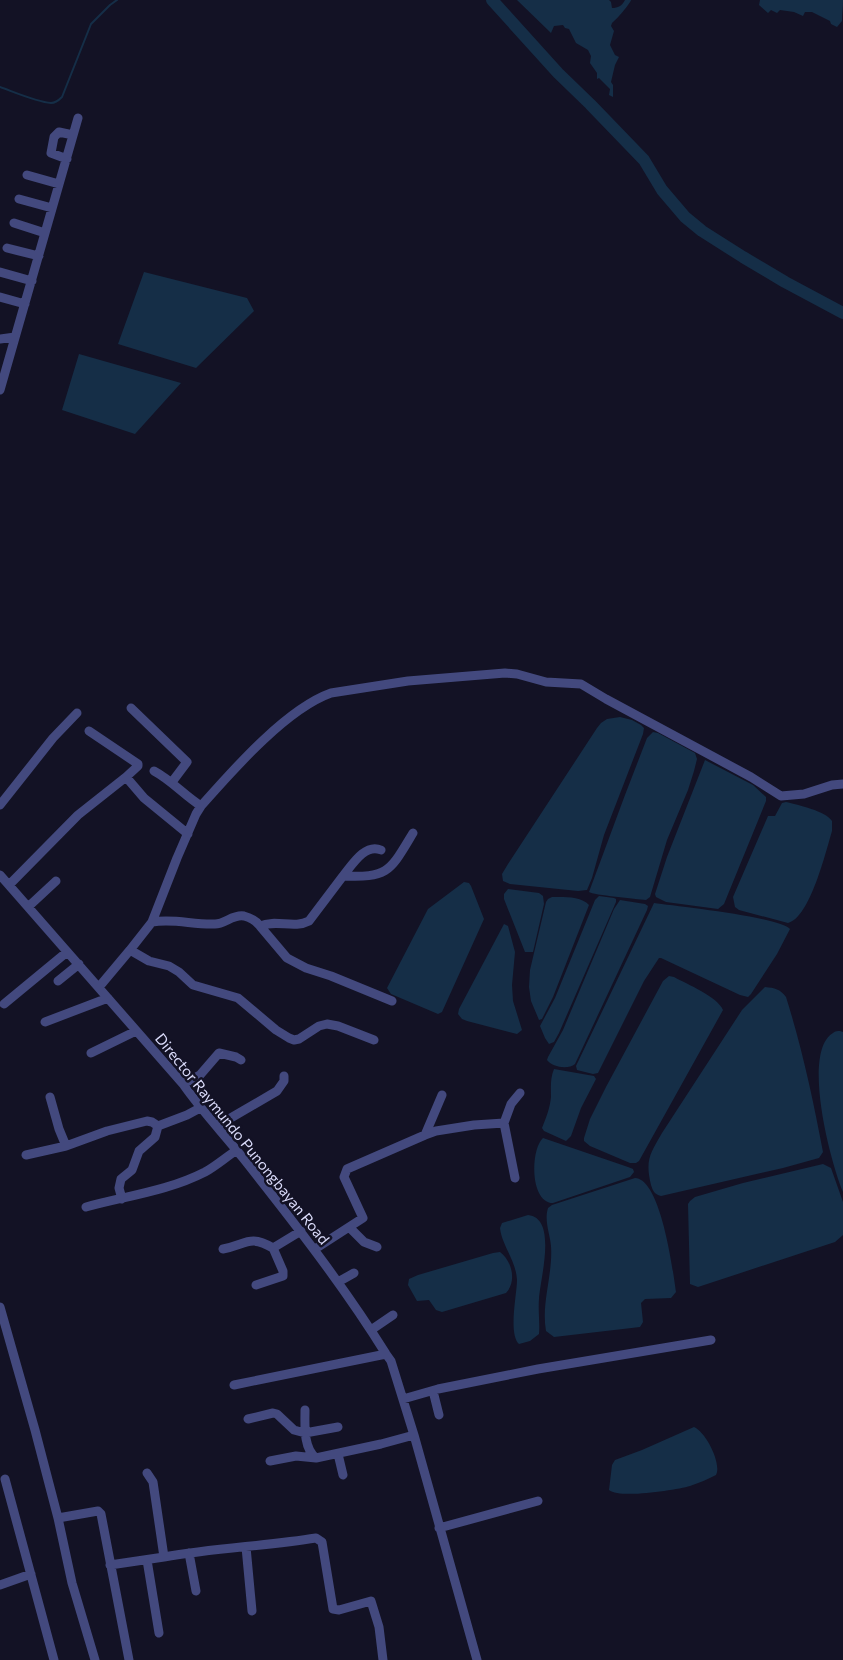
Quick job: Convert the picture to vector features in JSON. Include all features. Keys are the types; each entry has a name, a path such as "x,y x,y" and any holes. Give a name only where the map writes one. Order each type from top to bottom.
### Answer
{"street":[{"path":"0,390 4,367 16,337 78,118"},
{"path":"66,159 51,153 54,137 59,132 74,135"},
{"path":"27,175 59,184"},
{"path":"19,199 52,208"},
{"path":"14,223 45,233"},
{"path":"7,248 39,256"},
{"path":"0,272 32,281"},
{"path":"0,297 25,304"},
{"path":"0,339 16,337"},
{"path":"99,987 152,922 177,858 201,806 267,737 290,717 310,703 331,693 408,682 505,673 517,674 546,682 581,684 752,777 776,795 804,794 832,785 843,784"},
{"path":"131,708 187,762 172,782"},
{"path":"0,805 53,738 77,713"},
{"path":"10,885 78,815 138,766 138,764 90,731"},
{"path":"154,770 201,806"},
{"path":"126,777 144,798 188,834"},
{"path":"342,876 372,876 386,871 395,861 413,833"},
{"path":"260,926 270,922 304,924 309,921 342,876 365,852 373,848 381,850"},
{"name":"Director Raymundo Punongbayan Road","path":"0,875 183,1084 200,1108 218,1126 316,1249 391,1361 418,1448 477,1660"},
{"path":"28,906 56,882"},
{"path":"152,922 164,920 217,924 242,915 255,920 287,958 306,968 392,1001"},
{"path":"130,950 149,961 169,966 179,972 192,985 238,998 288,1038 300,1039 319,1026 327,1024 338,1026 374,1040"},
{"path":"4,1004 67,952"},
{"path":"58,981 79,964"},
{"path":"45,1022 108,998"},
{"path":"91,1054 136,1031"},
{"path":"183,1084 200,1075 219,1053 236,1056 241,1060"},
{"path":"218,1126 277,1091 284,1081 284,1076"},
{"path":"515,1178 504,1123 511,1104 520,1093"},
{"path":"425,1135 442,1095"},
{"path":"50,1097 66,1146"},
{"path":"158,1126 200,1108"},
{"path":"26,1155 66,1146 107,1131 147,1121 158,1126"},
{"path":"316,1249 362,1220 363,1216 344,1177 347,1169 436,1131 474,1125 504,1123"},
{"path":"122,1199 119,1188 121,1179 132,1170 139,1151 155,1137 158,1126"},
{"path":"86,1207 122,1199 189,1179 207,1171 237,1150"},
{"path":"350,1228 364,1242 377,1247"},
{"path":"273,1248 301,1231"},
{"path":"223,1248 256,1241 263,1242 273,1248 284,1271 283,1276 256,1285"},
{"path":"338,1282 354,1273"},
{"path":"0,1307 58,1518 72,1583 95,1660"},
{"path":"371,1330 393,1315"},
{"path":"403,1399 432,1391 538,1369 711,1340"},
{"path":"234,1385 386,1354"},
{"path":"432,1391 439,1415"},
{"path":"305,1410 305,1433 311,1454 316,1458"},
{"path":"248,1419 276,1413 294,1430 305,1433 338,1427"},
{"path":"270,1461 296,1456 316,1458 414,1435"},
{"path":"338,1454 343,1474"},
{"path":"147,1473 153,1482 164,1557"},
{"path":"5,1478 54,1660"},
{"path":"439,1528 538,1501"},
{"path":"58,1518 98,1510 101,1514 130,1660"},
{"path":"110,1564 246,1546 276,1545 316,1538 322,1542 334,1609 339,1610 371,1601 379,1627 383,1660"},
{"path":"246,1546 252,1611"},
{"path":"189,1553 196,1591"},
{"path":"147,1560 159,1633"},
{"path":"0,1585 31,1574"}],"water":[{"path":"517,0 609,0 612,8 616,8 623,4 625,0 631,0 611,26 614,31 610,45 615,55 619,57 611,82 613,85 613,97 609,95 610,89 599,78 597,79 597,73 590,63 591,56 588,50 576,43 569,29 563,25 554,26 551,33"},
{"path":"760,0 843,0 842,21 837,27 831,24 830,21 812,12 805,12 803,16 794,12 780,10 777,13 771,10 768,13 759,5"},
{"path":"144,272 247,298 254,311 196,368 118,344"},
{"path":"79,354 181,383 135,434 62,410"},
{"path":"620,717 641,725 644,728 643,734 604,835 587,890 578,891 510,884 503,881 502,874 508,864 597,728 607,719"},
{"path":"653,732 695,753 697,759 688,790 667,840 650,897 646,900 606,896 589,892 647,738"},
{"path":"705,760 753,785 766,797 724,904 718,909 666,902 656,897 655,894 667,857"},
{"path":"786,802 818,811 829,817 832,821 832,831 826,853 810,897 796,918 788,923 739,910 735,907 733,897 768,816 775,816 782,803"},
{"path":"464,882 469,883 471,886 484,919 442,1012 438,1014 391,994 387,988 428,909"},
{"path":"508,889 539,893 543,896 544,904 533,952 525,952 504,899 504,894"},
{"path":"599,896 614,898 616,902 559,1033 554,1042 549,1044 540,1026 555,998 595,900"},
{"path":"552,897 582,900 589,905 553,997 542,1019 539,1020 531,1001 529,987 530,970 546,902"},
{"path":"620,900 645,904 648,906 647,910 575,1064 568,1067 556,1066 547,1060 548,1057 563,1030 614,909"},
{"path":"654,903 749,916 768,920 790,929 777,954 748,997 659,958 644,981 598,1073 593,1074 577,1070 576,1066"},
{"path":"504,924 508,926 515,952 512,985 513,1001 522,1030 517,1034 467,1021 458,1014"},
{"path":"669,976 709,996 723,1010 639,1161 630,1163 590,1146 584,1141 584,1138 590,1119 606,1087 663,981"},
{"path":"765,987 777,989 786,997 807,1074 823,1152 819,1158 783,1168 661,1196 657,1194 653,1191 648,1169 654,1146 742,1010"},
{"path":"834,1032 843,1032 843,1192 826,1134 819,1084 819,1062 824,1044"},
{"path":"554,1069 594,1076 596,1079 581,1108 571,1136 566,1141 544,1131 542,1128 550,1105 551,1080"},
{"path":"543,1138 628,1167 633,1169 634,1172 630,1177 553,1203 545,1201 536,1186 534,1175 536,1153"},
{"path":"823,1164 831,1168 843,1202 843,1235 835,1242 698,1287 690,1284 688,1204 690,1201 695,1197 743,1183"},
{"path":"635,1178 644,1182 652,1193 659,1209 669,1247 676,1292 671,1298 645,1299 641,1303 643,1322 640,1327 554,1337 546,1331 545,1320 551,1257 547,1223 548,1208 552,1205"},
{"path":"528,1215 537,1219 543,1227 545,1251 539,1299 539,1334 530,1341 519,1344 514,1332 516,1273 503,1241 500,1228 502,1223"},
{"path":"500,1252 508,1261 512,1271 511,1283 506,1293 442,1312 436,1310 429,1300 417,1301 408,1285 409,1279 418,1275"},
{"path":"694,1427 708,1441 712,1449 717,1464 716,1475 690,1486 673,1490 624,1494 609,1490 612,1465 615,1460"}],"waterway":[{"path":"0,87 45,102 53,103 59,100 62,97 91,24 117,0"},
{"path":"492,0 558,73 644,160 662,190 685,217 702,231 743,257 843,313"}]}
